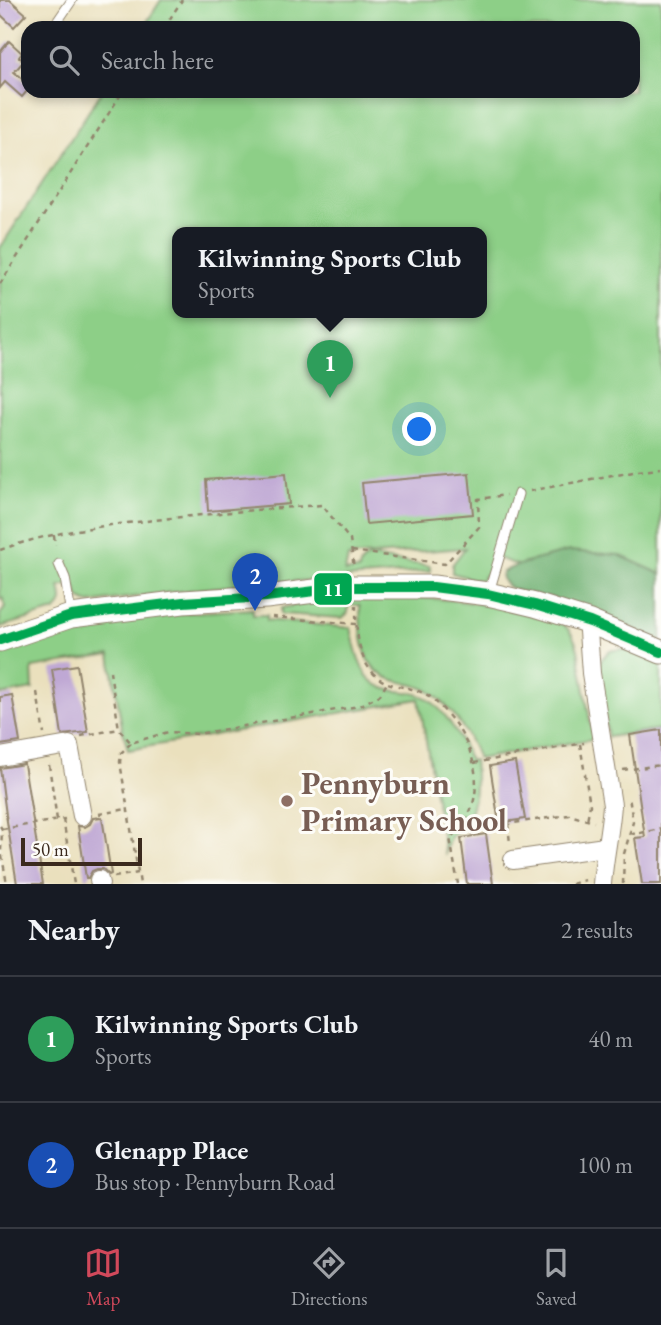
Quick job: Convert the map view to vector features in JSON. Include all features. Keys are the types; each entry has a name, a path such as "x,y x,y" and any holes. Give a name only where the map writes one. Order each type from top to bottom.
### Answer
{"street":[{"path":"0,639 71,616 183,601 266,597 348,587 433,587 488,594 535,605 590,622 661,652"},
{"path":"590,622 588,631 591,673 618,829 605,847 602,884"},
{"path":"0,757 69,745 82,816"},
{"path":"513,860 605,847"}],"lane":[{"path":"58,21 72,0"},
{"path":"488,594 518,494"},
{"path":"59,564 65,579 71,616"}],"path":[{"path":"168,21 181,0"},
{"path":"0,284 119,98"},
{"path":"0,550 89,527 322,505 350,540 355,571"},
{"path":"54,535 55,545"},
{"path":"266,597 270,617 356,624"},
{"path":"356,605 356,624 362,654 375,676 387,683 416,690 437,702 467,742 474,763 475,796 465,823 450,838 458,884"},
{"path":"110,671 119,729 131,743"},
{"path":"140,884 120,762 121,753 131,743 168,732 198,734 359,706 380,695 387,683"},
{"path":"37,692 57,820"},
{"path":"69,745 67,738 119,729"},
{"path":"474,763 601,740"},
{"path":"580,744 590,805 587,820"},
{"path":"607,772 661,765"},
{"path":"465,823 486,827 569,815 635,834 661,829"},
{"path":"63,819 76,884"},
{"path":"0,826 6,883 0,882"}],"green space":[{"path":"161,0 661,0 661,617 495,557 489,571 480,581 452,573 452,565 465,548 348,557 345,572 359,570 362,562 370,557 430,566 430,571 238,585 89,603 80,599 74,584 60,587 62,603 55,611 0,627 0,614 5,608 3,598 0,599 0,248 97,98 640,98 640,21 148,21"},
{"path":"569,551 619,555 661,574 661,641 568,604 518,591 502,578 502,573 513,567"},
{"path":"367,596 476,603 519,611 563,624 572,634 578,650 593,739 478,759 460,723 440,700 427,690 381,674 374,667 364,648 360,605 348,605 348,613 342,618 281,614 281,608"},
{"path":"253,609 253,615 267,615 267,620 351,628 363,669 375,684 385,689 425,697 448,719 470,761 474,760 475,785 468,818 451,837 445,853 419,699 128,750 110,655 32,668 33,689 0,695 0,649 54,632 150,615"},
{"path":"633,650 661,663 661,729 608,737 597,672 601,660 609,651"}],"building":[{"path":"0,0 10,0 26,14 14,27 0,14"},
{"path":"9,41 21,52 21,64 14,72 21,78 21,96 5,82 0,88 0,52"},
{"path":"286,473 289,504 208,511 206,480"},
{"path":"469,473 473,514 366,524 362,483"},
{"path":"77,665 88,732 62,735 52,669"},
{"path":"12,695 20,742 0,745 0,697"},
{"path":"661,730 661,884 642,884 635,838 645,837 630,735"},
{"path":"515,762 525,819 499,823 490,766"},
{"path":"24,764 43,884 17,884 6,815 0,768"},
{"path":"102,817 111,874 97,869 86,878 78,826 85,827 93,818"},
{"path":"486,834 493,884 467,884 461,838"}],"transit line":[{"name":"11","path":"0,640 71,616 183,602 266,597 348,587 433,587 488,594 535,605 590,622 661,652"}],"place":[{"name":"Kilwinning Sports Club","path":"330,398"},
{"name":"Glenapp Place","path":"255,611"},
{"name":"Pennyburn Primary School","path":"287,801"}]}
